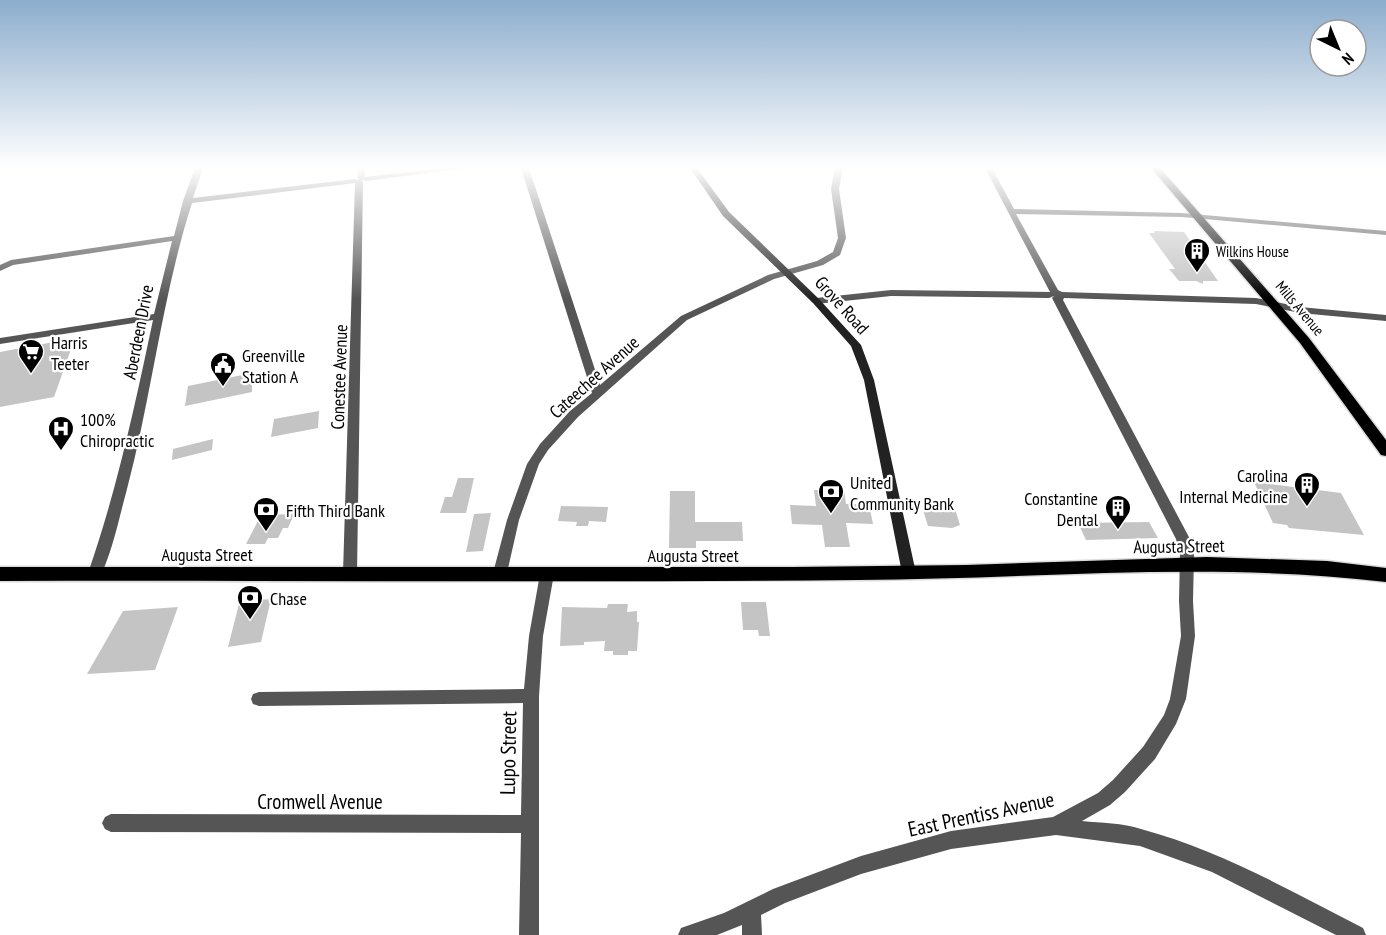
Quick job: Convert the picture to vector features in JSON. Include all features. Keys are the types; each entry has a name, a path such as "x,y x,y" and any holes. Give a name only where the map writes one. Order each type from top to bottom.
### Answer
{"main road":[{"name":"Grove Road","path":"724,212 816,300 856,345 865,367 886,456 909,573"},
{"name":"Mills Avenue","path":"1193,212 1276,305 1342,387 1386,450"},
{"name":"Augusta Street","path":"0,574 909,573 1188,565 1314,567 1386,575"}],"street":[{"name":"Aberdeen Drive","path":"95,573 104,550 129,449 145,383 157,316 184,212"},
{"name":"Conestee Avenue","path":"350,573 359,212"},
{"path":"539,212 597,392"},
{"name":"Cateechee Avenue","path":"500,573 513,520 533,464 556,432 597,392 684,318 771,277 828,259 837,253 842,238 838,212"},
{"name":"East Prentiss Avenue","path":"688,935 861,865 951,840 1055,826 1104,799 1119,786 1149,753 1170,719 1178,699 1187,647 1188,565 1184,539 1010,212"},
{"path":"1034,212 1197,216 1386,233"},
{"path":"0,262 11,263 176,238"},
{"path":"0,268 11,263"},
{"path":"816,300 891,293 1256,301 1386,318"},
{"path":"0,341 157,316"},
{"name":"Lupo Street","path":"530,935 531,696 536,636 547,574"},
{"path":"260,699 531,696"},
{"name":"Cromwell Avenue","path":"111,823 529,824"},
{"path":"1055,826 1140,837 1204,860 1256,882 1356,935"},
{"path":"751,911 752,935"}],"building":[{"path":"1154,231 1184,232 1218,281 1203,281 1203,284 1196,281 1179,281 1169,269 1175,269 1149,233 1155,233"},
{"name":"Harris Teeter","path":"75,338 54,397 0,407 0,352"},
{"name":"Greenville Station A","path":"252,373 252,392 185,406 188,386"},
{"path":"319,411 318,428 271,437 274,419"},
{"path":"213,439 212,450 172,460 173,449"},
{"path":"458,478 474,478 466,513 440,513 445,497 452,497"},
{"name":"Carolina Internal Medicine","path":"1254,482 1341,493 1364,535 1289,528 1287,525 1273,523"},
{"name":"United Community Bank","path":"814,490 844,490 846,504 869,504 873,524 846,523 850,547 825,547 822,525 792,524 790,505 816,506"},
{"path":"670,491 695,491 695,522 742,522 743,541 696,541 696,548 669,548"},
{"path":"561,506 608,507 606,522 589,521 588,526 576,526 577,522 558,521"},
{"path":"955,509 960,525 952,528 928,526 923,510"},
{"path":"491,513 483,551 466,552 474,514"},
{"name":"Fifth Third Bank","path":"294,514 288,528 283,528 278,538 268,538 265,544 246,544 261,515"},
{"name":"Constantine Dental","path":"1149,522 1158,538 1086,540 1078,523"},
{"name":"Chase","path":"260,597 259,600 271,599 261,642 228,647 240,600"},
{"path":"741,602 766,602 770,636 759,636 758,630 743,630"},
{"path":"608,604 628,604 627,612 637,611 637,622 639,622 637,651 628,651 628,655 613,655 613,651 604,651 605,641 560,646 562,607 607,608"},
{"path":"178,607 155,670 87,674 123,611"}],"place":[{"name":"Wilkins House","path":"1197,274"},
{"name":"Harris Teeter","path":"31,375"},
{"name":"Greenville Station A","path":"223,388"},
{"name":"100% Chiropractic","path":"61,452"},
{"name":"Carolina Internal Medicine","path":"1307,508"},
{"name":"United Community Bank","path":"831,515"},
{"name":"Constantine Dental","path":"1118,531"},
{"name":"Fifth Third Bank","path":"266,533"},
{"name":"Chase","path":"250,621"}]}
